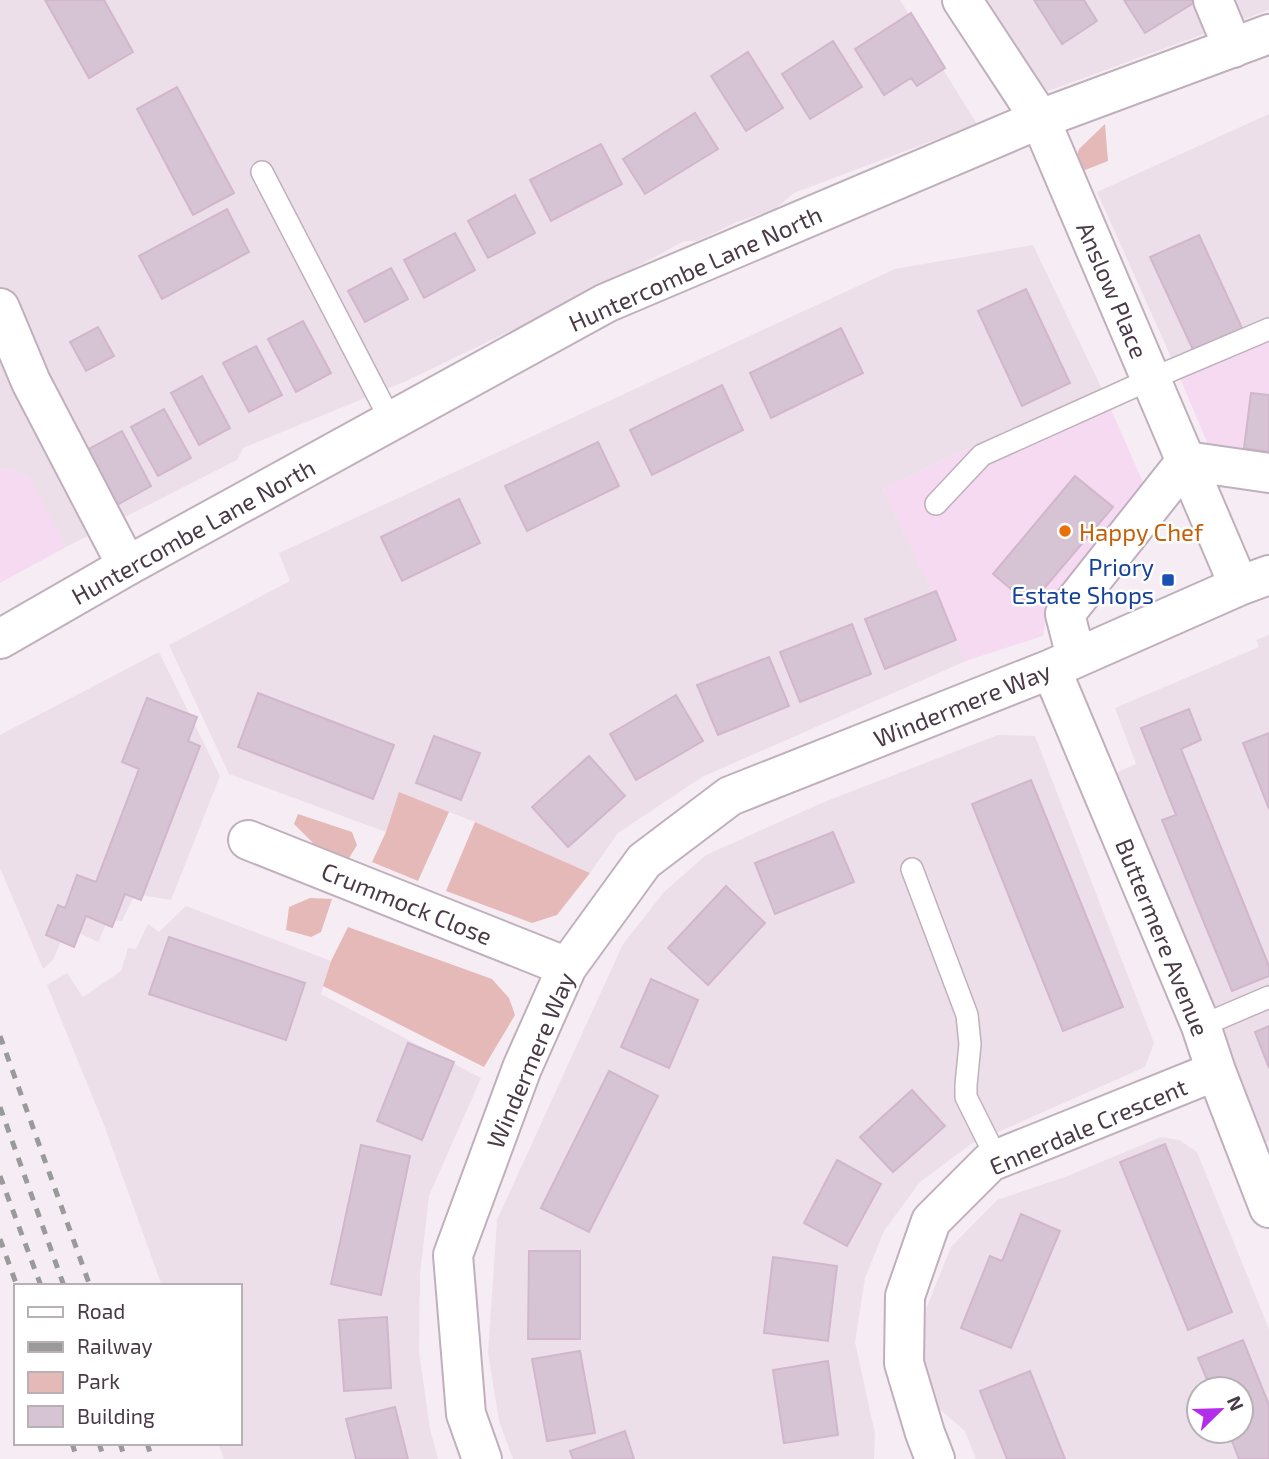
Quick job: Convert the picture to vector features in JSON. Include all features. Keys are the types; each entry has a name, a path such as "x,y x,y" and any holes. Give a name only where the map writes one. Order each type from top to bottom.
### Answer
{"street":[{"name":"Anslow Place","path":"962,0 1040,119 1186,461 1254,581"},
{"path":"1213,0 1233,48"},
{"name":"Huntercombe Lane North","path":"0,639 127,566 606,303 1040,119 1269,34"},
{"path":"0,308 32,382 127,566"},
{"path":"1064,663 1065,614 1186,461 1269,472"},
{"name":"Windermere Way","path":"482,1459 466,1415 453,1255 522,1068 567,967 644,861 730,796 1064,663 1254,581"},
{"name":"Buttermere Avenue","path":"1064,663 1269,1208"},
{"name":"Crummock Close","path":"248,840 567,967"},
{"name":"Ennerdale Crescent","path":"935,1459 904,1363 905,1296 931,1221 990,1162 1216,1071"}],"lane":[{"path":"262,172 391,421"},
{"path":"936,505 982,455 1269,329"},
{"path":"912,869 967,1016 970,1044 966,1097 997,1159"},
{"path":"1201,1026 1269,997"}],"shaded area":[{"path":"0,0 900,0 977,124 794,193 775,209 737,222 697,241 684,241 587,294 404,382 243,448 237,460 66,547 28,477 0,468"},
{"path":"987,0 1269,0 1269,10 1043,93"},
{"path":"1269,114 1269,321 1175,366 1097,192"},
{"path":"1033,245 1102,389 883,489 966,661 702,777 618,833 590,873 475,822 400,793 386,832 229,774 169,645 290,581 279,553 895,269"},
{"path":"1269,321 1269,470 1217,466 1175,366"},
{"path":"1102,389 1146,489 1048,609 1043,636 966,661 883,489"},
{"path":"0,468 28,476 66,547 0,583"},
{"path":"1269,635 1269,1141 1264,1144 1110,775 1136,764 1115,708 1259,647 1256,640"},
{"path":"159,652 220,776 171,900 135,894 122,921 108,920 98,942 67,927 53,960 43,969 0,868 0,735"},
{"path":"998,735 1035,736 1154,1043 1145,1067 971,1144 920,1182 884,1231 865,1278 855,1342 875,1434 874,1459 513,1459 499,1421 488,1353 497,1220 623,944 664,892 706,855 824,802"},
{"path":"186,906 331,961 321,994 481,1078 429,1196 420,1275 419,1351 430,1429 438,1459 224,1459 219,1445 242,1445 242,1284 161,1284 104,1125 47,985 67,973 83,997 121,971 128,948 136,949 148,924 159,932"},
{"path":"1161,1137 1179,1140 1197,1152 1269,1329 1269,1459 976,1459 965,1431 936,1406 922,1360 926,1309 951,1247 997,1200 1065,1177"}],"green space":[{"path":"1105,124 1108,161 1070,176 1079,149"},
{"path":"399,792 449,812 418,881 372,862 386,832"},
{"path":"298,814 352,832 357,845 343,868 322,862 312,842 294,824"},
{"path":"475,822 590,873 557,915 532,923 446,891"},
{"path":"310,898 332,899 321,932 311,937 286,930 289,907"},
{"path":"348,927 492,979 509,998 515,1015 484,1067 323,986 331,961"}],"building":[{"path":"45,0 104,0 133,52 89,78"},
{"path":"1034,0 1084,0 1097,21 1062,44"},
{"path":"1124,0 1197,0 1197,1 1145,33"},
{"path":"911,13 945,68 917,86 911,78 884,95 855,49"},
{"path":"833,41 862,87 810,119 782,74"},
{"path":"748,52 783,108 746,131 711,76"},
{"path":"177,87 234,193 193,215 137,109"},
{"path":"695,113 718,149 645,194 623,159"},
{"path":"601,144 622,184 551,221 530,180"},
{"path":"515,195 535,233 488,258 468,221"},
{"path":"227,209 249,252 162,299 139,256"},
{"path":"455,233 475,270 424,298 404,260"},
{"path":"1199,235 1243,330 1194,352 1150,257"},
{"path":"391,268 408,299 365,322 348,291"},
{"path":"1026,289 1070,383 1022,406 978,311"},
{"path":"303,321 331,373 296,392 268,339"},
{"path":"98,327 114,356 86,371 70,342"},
{"path":"841,328 863,373 771,418 750,373"},
{"path":"256,346 282,395 249,412 223,363"},
{"path":"202,376 230,428 199,445 171,393"},
{"path":"722,385 743,430 652,475 630,430"},
{"path":"1251,393 1269,395 1269,452 1244,448"},
{"path":"164,409 191,458 158,476 131,427"},
{"path":"122,431 151,486 117,505 87,450"},
{"path":"598,442 619,486 527,531 505,486"},
{"path":"1075,476 1113,507 1030,605 993,574"},
{"path":"459,499 480,543 402,581 381,537"},
{"path":"936,591 956,640 885,669 865,619"},
{"path":"852,624 871,674 800,702 780,652"},
{"path":"769,657 789,706 718,735 697,685"},
{"path":"258,693 394,745 373,799 238,747"},
{"path":"676,695 703,741 636,780 610,734"},
{"path":"147,698 197,717 188,741 200,746 141,900 125,894 112,927 86,916 74,947 46,935 58,905 65,908 77,875 96,882 139,769 122,762"},
{"path":"1189,709 1201,740 1181,749 1269,966 1269,976 1232,991 1162,820 1176,815 1141,728"},
{"path":"1269,733 1269,809 1243,743"},
{"path":"434,736 480,753 461,800 416,783"},
{"path":"589,756 625,796 568,847 532,807"},
{"path":"1031,780 1123,1007 1063,1031 972,804"},
{"path":"833,832 854,882 775,914 755,863"},
{"path":"726,886 765,923 708,985 668,948"},
{"path":"169,937 305,983 286,1040 149,994"},
{"path":"651,979 698,1000 669,1068 621,1047"},
{"path":"1269,1026 1269,1068 1255,1032"},
{"path":"408,1043 454,1062 422,1140 377,1121"},
{"path":"609,1071 658,1096 589,1232 541,1208"},
{"path":"912,1090 945,1126 893,1172 860,1137"},
{"path":"1165,1144 1232,1312 1188,1330 1120,1162"},
{"path":"361,1145 410,1156 381,1295 331,1284"},
{"path":"837,1160 881,1184 847,1246 804,1223"},
{"path":"1021,1214 1060,1231 1011,1348 961,1328 990,1256 1002,1261"},
{"path":"529,1251 580,1251 580,1339 528,1339"},
{"path":"773,1257 837,1266 828,1341 764,1333"},
{"path":"387,1317 391,1388 344,1391 339,1320"},
{"path":"1243,1340 1269,1405 1269,1459 1239,1459 1234,1445 1255,1445 1255,1375 1205,1375 1198,1358"},
{"path":"580,1351 595,1433 547,1441 532,1359"},
{"path":"828,1361 838,1435 784,1443 773,1370"},
{"path":"1030,1371 1065,1459 1007,1459 980,1391"},
{"path":"395,1407 408,1459 356,1459 346,1419"},
{"path":"625,1431 634,1459 573,1459 570,1451"}],"railway":[{"path":"0,1036 89,1284"},
{"path":"0,1107 63,1284"},
{"path":"0,1176 40,1284"},
{"path":"0,1239 16,1284"},
{"path":"73,1445 77,1459"},
{"path":"100,1445 104,1459"},
{"path":"121,1445 125,1459"},
{"path":"148,1445 152,1459"}],"place":[{"name":"Happy Chef","path":"1065,531"},
{"name":"Priory Estate Shops","path":"1168,580"}]}
